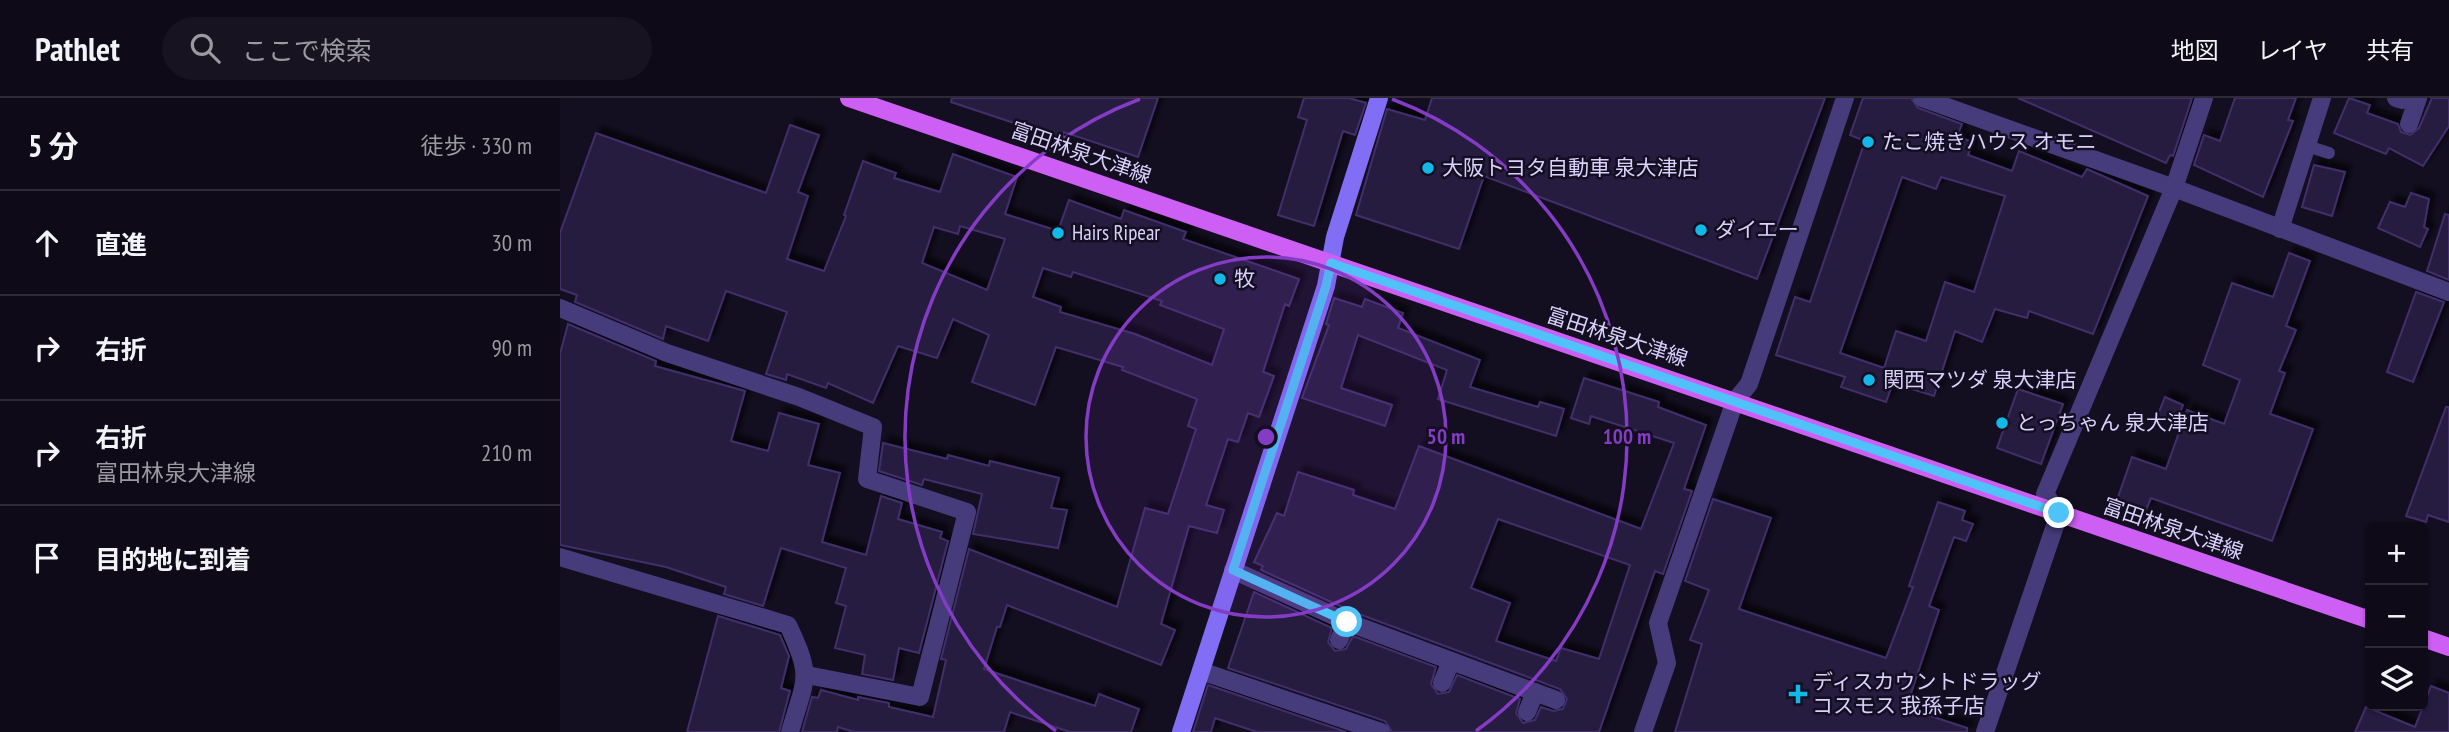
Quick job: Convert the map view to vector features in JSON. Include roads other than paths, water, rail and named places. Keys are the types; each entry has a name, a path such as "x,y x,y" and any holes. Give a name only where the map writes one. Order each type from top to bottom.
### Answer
{"main road":[{"name":"富田林泉大津線","path":"849,98 2365,618"},
{"path":"2428,640 2449,647"}],"street":[{"path":"1181,732 1326,286 1335,237 1380,98"},
{"path":"1643,732 1667,663 1658,623 1735,401 1749,384 1845,98"},
{"path":"1922,98 2174,188 2449,292"},
{"path":"1985,732 2059,513 2045,494 2174,188 2204,98"},
{"path":"2280,229 2322,98"},
{"path":"2406,99 2409,124"},
{"path":"560,308 667,353 799,397 873,427 867,479 967,512 920,696 807,675"},
{"path":"560,557 788,625 806,662 807,675 790,732"},
{"path":"1233,570 1347,622 1556,700"},
{"path":"1339,640 1347,622"},
{"path":"1442,683 1451,661"},
{"path":"1200,671 1381,732"},
{"path":"1527,712 1535,692"}],"lane":[{"path":"2307,146 2329,153"}],"place":[{"name":"たこ焼きハウス オモニ","path":"1868,142"},
{"name":"大阪トヨタ自動車 泉大津店","path":"1428,168"},
{"name":"ダイエー","path":"1701,230"},
{"name":"Hairs Ripear","path":"1058,233"},
{"name":"牧","path":"1220,279"},
{"name":"関西マツダ 泉大津店","path":"1869,380"},
{"name":"とっちゃん 泉大津店","path":"2002,423"},
{"name":"ディスカウントドラッグ コスモス 我孫子店","path":"1798,694"}]}
